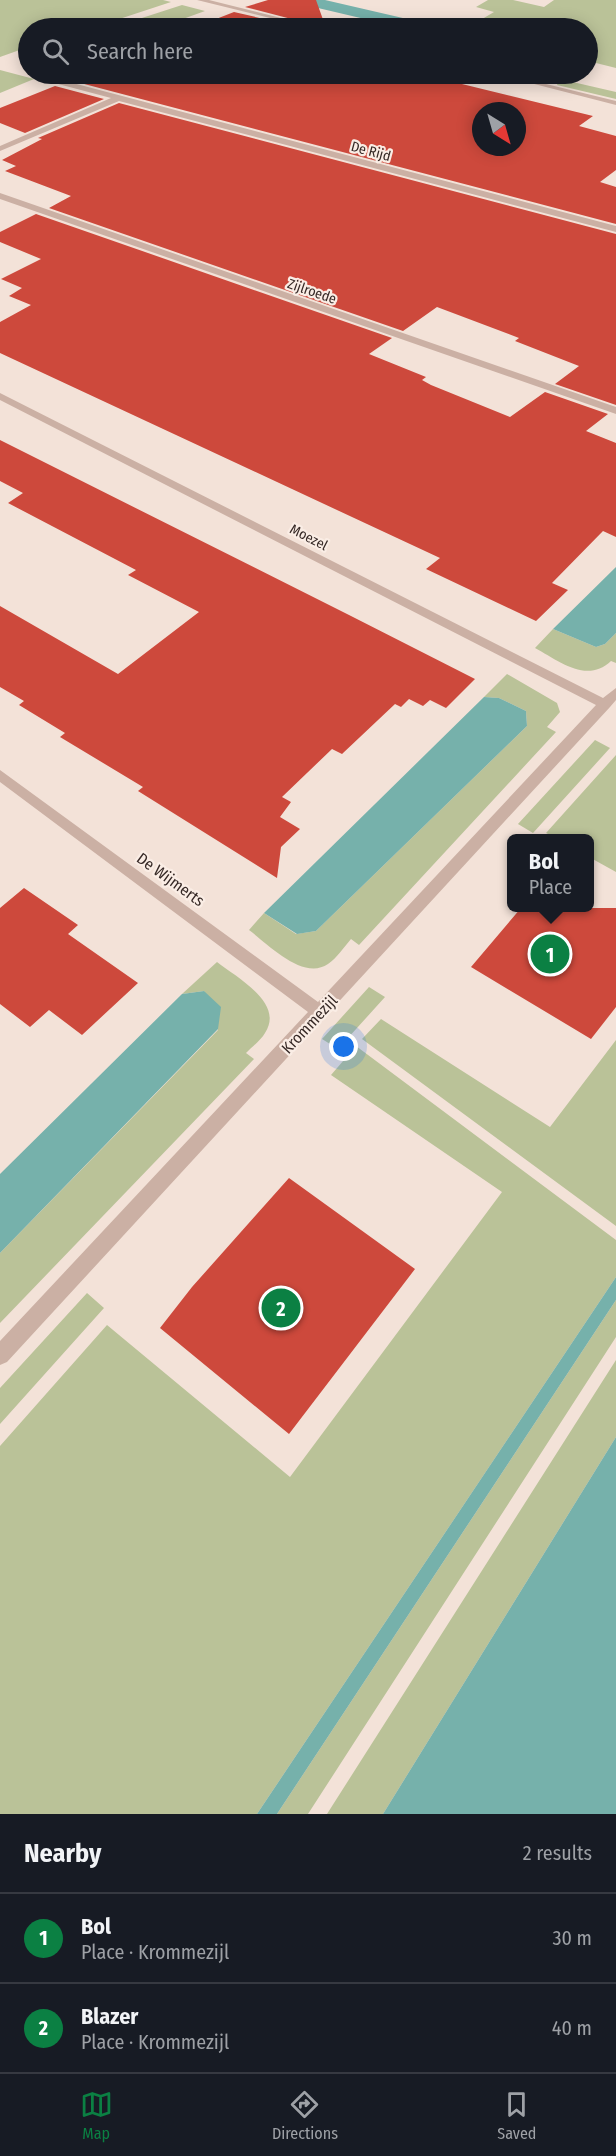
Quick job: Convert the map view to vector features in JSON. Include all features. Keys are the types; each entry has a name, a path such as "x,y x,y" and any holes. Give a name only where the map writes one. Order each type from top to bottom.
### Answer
{"street":[{"path":"200,0 275,18"},
{"name":"De Rijd","path":"68,84 616,230"},
{"path":"539,84 616,103"},
{"path":"0,149 118,98"},
{"name":"Zijlroede","path":"0,196 616,411"},
{"name":"Moezel","path":"0,396 610,698"},
{"name":"Krommezijl","path":"0,1355 610,698"},
{"name":"De Wijmerts","path":"0,775 320,1012"}],"green space":[{"path":"0,0 163,0 171,2 122,18 18,18 18,51 0,57"},
{"path":"488,0 513,0 544,7 554,0 616,0 616,68 598,64 598,18 484,18 494,12 476,7"},
{"path":"182,5 205,11 186,18 142,18"},
{"path":"0,70 18,75 18,84 22,84 0,93"},
{"path":"581,84 616,92 616,99 557,85"},
{"path":"553,629 596,647 605,644 616,633 616,663 611,661 602,668 583,670 563,664 535,648"},
{"path":"507,674 557,703 560,712 547,727 556,732 359,945 351,939 328,964 318,968 308,968 286,959 249,930 264,913 296,934 316,931 527,726 526,711 499,698 484,697"},
{"path":"595,740 610,748 533,833 518,824"},
{"path":"616,755 616,872 594,860 594,834 546,833"},
{"path":"217,962 256,992 269,1011 269,1022 265,1033 246,1053 254,1059 0,1323 0,1253 218,1030 204,991 182,994"},
{"path":"369,987 385,997 338,1049 322,1039"},
{"path":"381,1019 550,1127 616,1040 616,1226 362,1039"},
{"path":"356,1046 616,1240 616,1277 257,1814 0,1814 0,1446 107,1325 290,1477 502,1192 331,1075"},
{"path":"87,1293 104,1308 0,1424 0,1388"},
{"path":"616,1300 616,1337 308,1814 277,1814"},
{"path":"616,1360 616,1437 383,1814 327,1814"}],"water":[{"path":"284,0 325,0 403,18 360,18"},
{"path":"616,567 616,633 605,644 596,647 553,629"},
{"path":"484,697 499,698 526,711 527,726 316,931 297,934 264,913"},
{"path":"204,991 221,1007 218,1029 0,1253 0,1174 182,994"},
{"path":"616,1277 616,1300 277,1814 257,1814"},
{"path":"616,1437 616,1814 383,1814"}],"building":[{"path":"268,0 316,0 322,18 287,18 245,7"},
{"path":"234,12 260,18 219,18"},
{"path":"84,84 462,84 593,116 579,126 616,136 616,170 600,182 616,187 616,224"},
{"path":"55,86 104,99 25,133 0,123 0,108"},
{"path":"119,103 616,234 616,405 555,384 579,366 515,341 519,338 437,307 403,331 49,208 71,196 5,171 16,166 2,160 42,139 38,138"},
{"path":"36,214 392,338 369,354 426,377 422,380 431,385 510,417 545,392 608,414 586,431 616,443 616,537 603,531 552,583 568,590 536,621 426,569 440,558 0,353 0,322 31,305 9,296 22,288 1,279 41,259 0,242 0,232"},
{"path":"0,440 475,679 446,708 430,700 423,706 409,699 401,707 395,704 342,754 332,749 282,797 291,802 280,817 300,829 281,847 277,878 138,791 143,787 60,737 65,733 19,705 24,701 0,687 0,606 118,674 199,612 128,575 136,570 8,503 23,493 0,481"},
{"path":"24,888 78,925 68,934 138,983 82,1035 49,1010 30,1027 0,1004 0,908"},
{"path":"594,908 616,908 616,1007 591,1039 471,967 518,912 594,912"},
{"path":"289,1178 415,1269 289,1434 160,1328 192,1287"}],"place":[{"name":"Bol","path":"550,954"},
{"name":"Blazer","path":"281,1308"}]}
